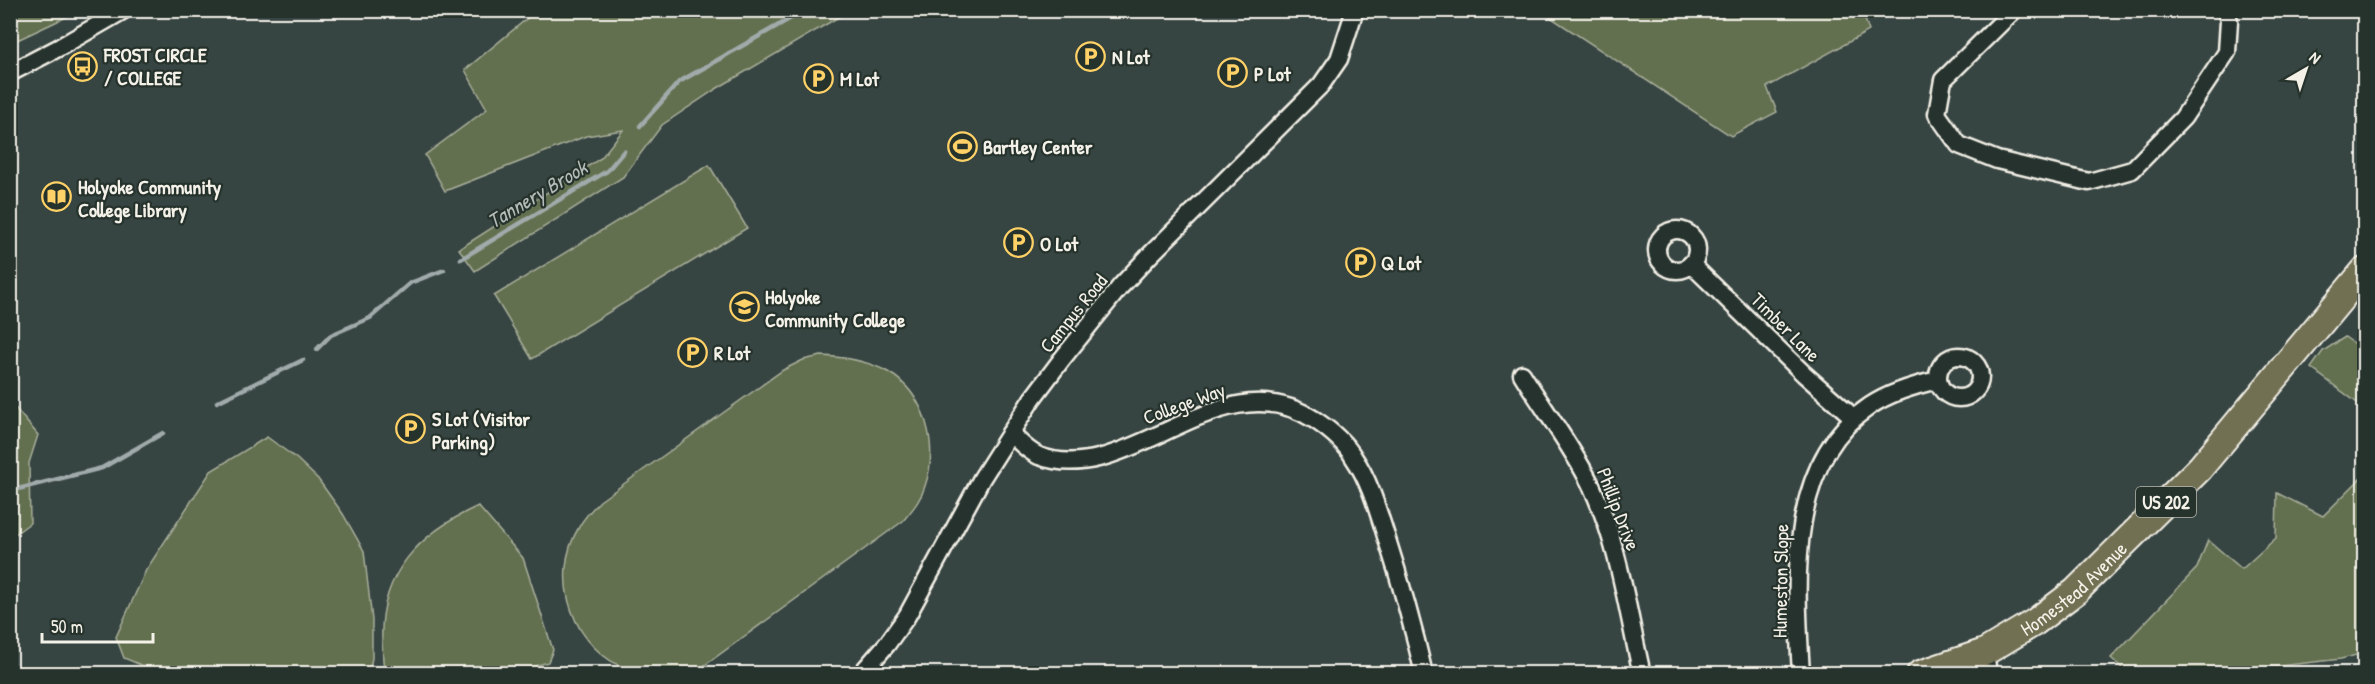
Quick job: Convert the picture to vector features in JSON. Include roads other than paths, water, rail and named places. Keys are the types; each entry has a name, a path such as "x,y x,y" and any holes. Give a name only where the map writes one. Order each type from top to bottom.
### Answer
{"main road":[{"name":"Homestead Avenue","path":"1920,674 1986,663 2076,591 2200,468 2364,270"}],"street":[{"path":"10,73 124,10"},
{"name":"Campus Road","path":"861,674 887,644 916,602 974,492 1047,379 1120,287 1321,85 1334,69 1344,48 1355,10"},
{"path":"2014,10 1943,80 1937,114 1959,144 1997,160 2089,182 2132,170 2183,118 2227,52 2229,21 2226,10"},
{"name":"Timber Lane","path":"1691,264 1804,374 1854,417"},
{"name":"Phillip Drive","path":"1522,374 1579,464 1598,502 1617,560 1642,674"},
{"name":"Humeston Slope","path":"1801,674 1798,599 1802,520 1810,490 1822,462 1854,417 1872,404 1938,380"},
{"name":"College Way","path":"1010,433 1037,455 1075,462 1108,454 1205,415 1248,403 1284,405 1310,417 1340,440 1361,468 1376,505 1396,567 1424,674"}],"waterway":[{"name":"Tannery Brook","path":"640,126 679,82 805,10"},
{"name":"Tannery Brook","path":"461,259 607,171 624,151"},
{"name":"Tannery Brook","path":"317,349 331,335 370,318 410,283 444,270"},
{"name":"Tannery Brook","path":"217,402 303,360"},
{"name":"Tannery Brook","path":"10,491 102,468 163,433"}],"place":[{"name":"N Lot","path":"1091,56"},
{"name":"FROST CIRCLE / COLLEGE","path":"83,66"},
{"name":"P Lot","path":"1233,73"},
{"name":"M Lot","path":"819,78"},
{"name":"Bartley Center","path":"962,146"},
{"name":"Holyoke Community College Library","path":"57,197"},
{"name":"O Lot","path":"1019,243"},
{"name":"Q Lot","path":"1360,262"},
{"name":"Holyoke Community College","path":"744,307"},
{"name":"R Lot","path":"693,352"},
{"name":"S Lot (Visitor Parking)","path":"411,429"}]}
